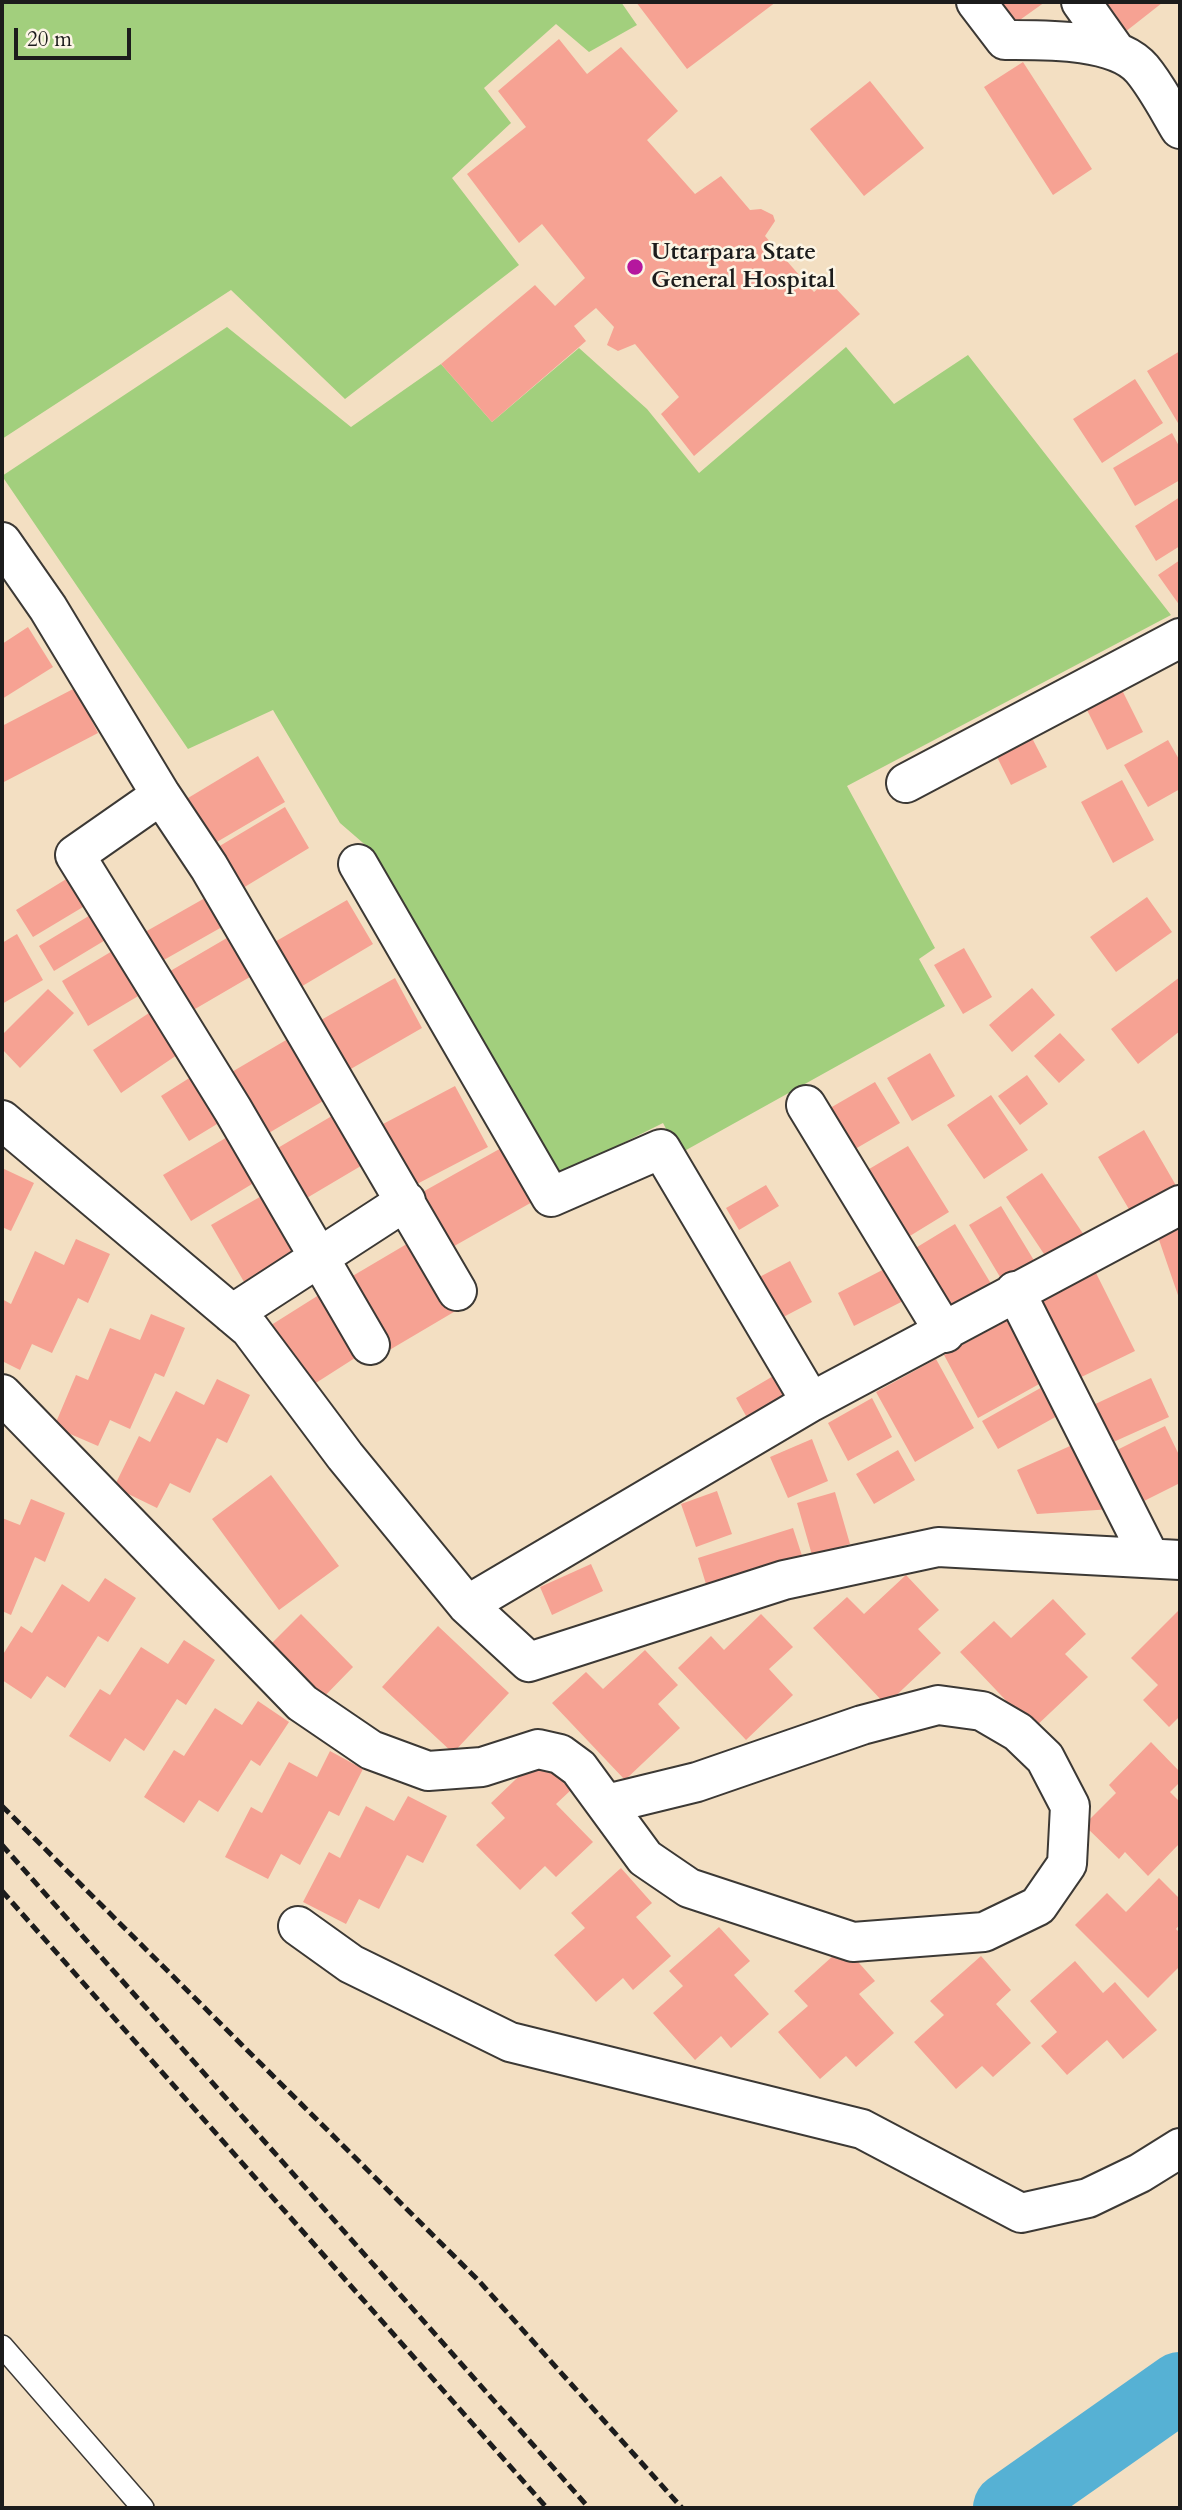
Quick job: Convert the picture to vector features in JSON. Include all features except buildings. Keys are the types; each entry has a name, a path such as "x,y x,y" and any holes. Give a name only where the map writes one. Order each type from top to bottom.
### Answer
{"street":[{"path":"976,2 1005,40 1063,41 1115,50"},
{"path":"1081,2 1115,50 1140,67 1180,129"},
{"path":"2,542 48,608 161,795 209,867 457,1290"},
{"path":"906,783 1180,638"},
{"path":"161,795 75,855 319,1256 370,1345"},
{"path":"358,864 551,1197 661,1149 811,1402"},
{"path":"806,1105 945,1333"},
{"path":"2,1120 250,1329 345,1456 467,1605 529,1662 784,1580 938,1547 1165,1559"},
{"path":"232,1314 405,1200"},
{"path":"467,1605 811,1402 945,1333 1015,1291 1180,1205"},
{"path":"1015,1291 1165,1559"},
{"path":"2,1394 302,1703 371,1750 428,1771 482,1767 538,1749 560,1754 579,1768 645,1857 689,1888 853,1942 984,1932 1038,1906 1068,1864 1070,1806 1045,1758 1018,1732 982,1711 938,1705 862,1725 697,1782 607,1804"},
{"path":"298,1926 351,1964 510,2042 862,2129 1021,2213 1088,2197 1140,2173 1180,2148"}],"lane":[{"path":"2,2346 142,2508"}],"green space":[{"path":"2,2 621,2 637,25 589,52 556,24 484,88 511,123 452,178 519,265 345,399 231,290 2,439"},
{"path":"227,327 351,427 441,364 492,422 579,348 647,409 699,473 846,347 894,404 968,355 1171,615 847,786 935,948 919,959 945,1006 679,1154 663,1123 553,1178 370,849 340,823 273,710 188,749 2,476"}],"waterway":[{"path":"1008,2508 1180,2387"}],"railway":[{"path":"2,1806 479,2281 682,2508"},
{"path":"2,1845 589,2508"},
{"path":"2,1891 547,2508"}],"place":[{"name":"Uttarpara State General Hospital","path":"635,267"}]}
